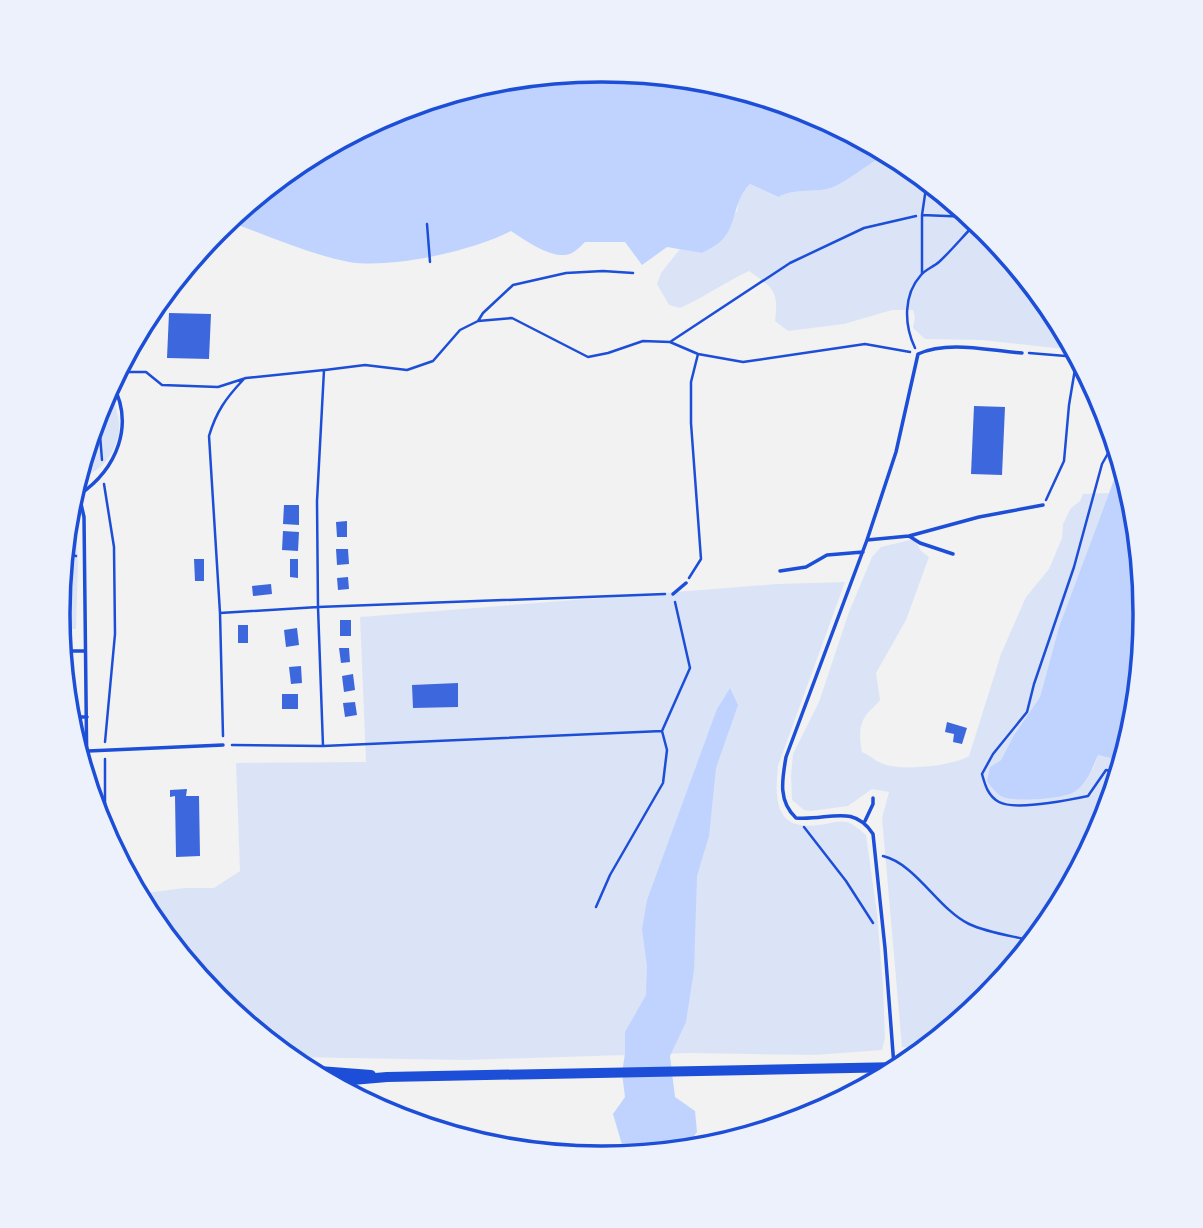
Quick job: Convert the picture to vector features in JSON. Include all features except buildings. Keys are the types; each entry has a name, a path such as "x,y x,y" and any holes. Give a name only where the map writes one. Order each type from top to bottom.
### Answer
{"main road":[{"path":"347,1080 387,1077 876,1068"},
{"path":"333,1072 387,1077"}],"lane":[{"path":"896,1057 873,834 865,821 850,815 811,820 796,818 786,806 782,794 786,757 863,552 896,452 918,354 929,349 974,348 1023,353"},
{"path":"85,490 102,475 121,439 124,425 117,396"},
{"path":"81,505 84,517 84,651 88,751 223,745"},
{"path":"867,540 909,536 979,517 1043,505"},
{"path":"909,536 920,544 953,554"},
{"path":"780,571 806,567 827,555 863,552"},
{"path":"673,594 686,583"},
{"path":"71,651 84,651"},
{"path":"80,717 87,717"},
{"path":"865,821 873,798"}],"path":[{"path":"922,273 922,215 925,192"},
{"path":"922,215 955,217"},
{"path":"670,342 790,263 864,228 916,216"},
{"path":"427,224 430,262"},
{"path":"918,354 910,336 907,307 911,289 922,273 938,263 969,230"},
{"path":"478,321 482,313 513,285 566,273 633,273"},
{"path":"129,372 146,372 162,385 218,387 246,378 365,365 407,370 433,361 460,330 478,321 512,318 588,357 608,354 643,341 670,342 698,354 743,362 866,344 918,354"},
{"path":"1023,353 1066,356"},
{"path":"686,583 701,559 691,423 691,383 698,354"},
{"path":"323,746 317,501 324,370"},
{"path":"1043,505 1064,461 1074,372"},
{"path":"246,378 225,399 215,415 209,436 220,613 223,745 323,746 662,731"},
{"path":"100,438 101,457"},
{"path":"1108,453 1102,464 1074,567 1027,712 993,754 982,774 986,790 1000,803 1023,804 1058,802 1088,796 1106,770 1109,771"},
{"path":"106,495 114,547 116,634 106,738"},
{"path":"220,613 673,594 691,668 662,731 667,750 663,783 610,875 596,907"},
{"path":"105,763 105,804"},
{"path":"796,818 846,881 874,925"},
{"path":"876,855 887,857 902,866 969,924 1023,938"}],"shaded area":[{"path":"877,160 925,192 952,214 1001,264 1023,290 1062,349 982,340 925,339 913,328 913,310 892,310 844,324 788,331 775,321 775,296 769,286 749,271 680,308 669,305 657,284 661,273 680,249 702,253 737,211 740,194 750,184 777,197 790,192 831,188"},
{"path":"114,403 119,420 118,438 106,461 89,473"},
{"path":"1109,493 1059,627 1040,697 1014,735 1001,760 990,767 1093,769 1098,755 1113,759 1105,785 1093,817 1062,880 1023,938 952,1014 909,1048 902,1047 882,818 889,792 872,789 848,806 804,810 792,800 793,754 819,702 849,612 872,557 881,547 914,539 921,551 929,557 906,620 876,673 880,700 861,725 862,752 881,763 900,767 938,765 969,756 1001,654 1026,597 1049,569 1071,508 1080,501 1083,494"},
{"path":"77,532 78,569 76,629 70,629 70,614"},
{"path":"845,582 778,766 777,790 780,810 785,818 793,823 804,826 847,822 866,835 877,913 883,985 885,1038 882,1050 814,1055 689,1053 465,1060 308,1057 251,1014 226,990 180,938 149,893 214,888 240,871 236,763 366,762 360,617 777,584"}],"water":[{"path":"602,82 671,87 705,93 739,101 805,123 837,137 877,160 831,188 791,192 778,197 750,184 741,197 727,234 718,244 702,253 667,247 642,265 625,242 585,242 572,253 557,255 540,249 511,231 476,245 432,257 387,263 349,262 303,249 239,225 306,172 366,137 398,123 464,101 532,87"},
{"path":"1115,477 1128,545 1133,614 1128,683 1113,759 1098,755 1089,775 1074,792 1050,798 1009,799 996,792 987,781 990,767 1001,760 1014,735 1040,697 1059,627"},
{"path":"730,688 738,705 716,768 709,836 697,876 694,970 686,1022 670,1056 675,1097 695,1111 697,1132 693,1137 671,1141 622,1145 613,1114 625,1097 622,1073 625,1032 646,995 647,966 642,929 647,900 717,709"}]}
